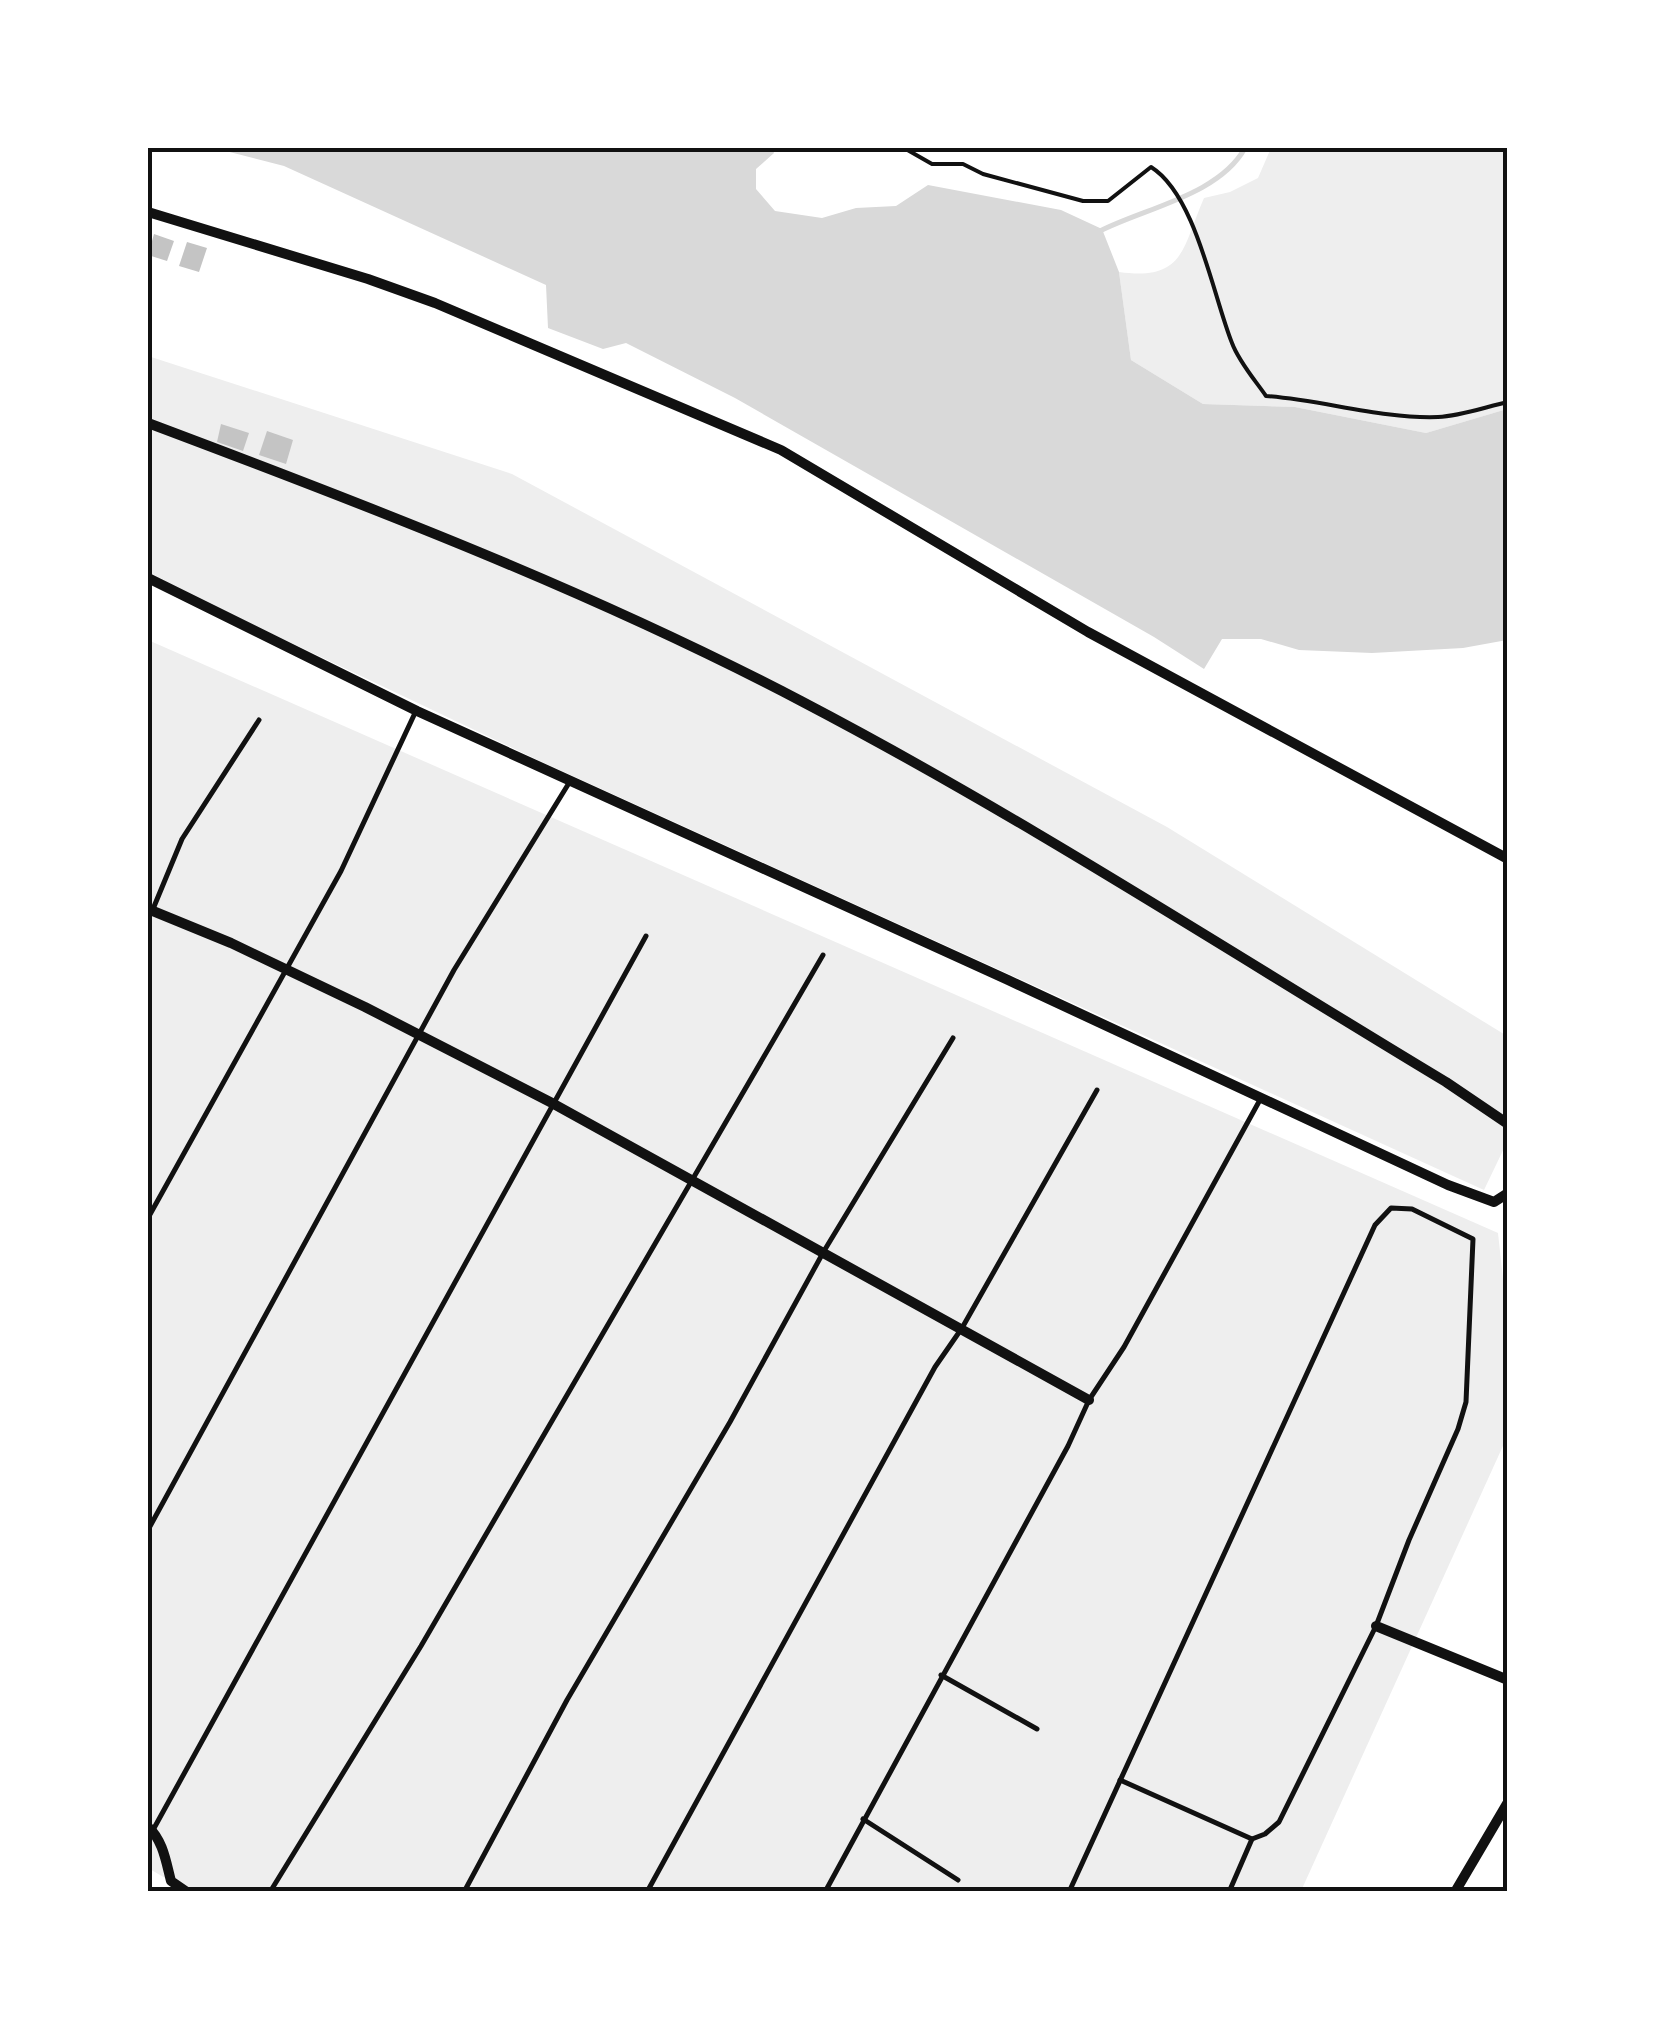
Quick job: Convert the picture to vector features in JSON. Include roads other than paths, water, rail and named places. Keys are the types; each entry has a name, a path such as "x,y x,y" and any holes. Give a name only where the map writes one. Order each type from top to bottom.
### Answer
{"street":[{"path":"148,212 436,303 781,450 1088,632 1508,858"},
{"path":"148,422 516,565 801,701 1037,833 1446,1082 1508,1124"},
{"path":"148,578 417,711 1473,1195 1494,1202 1508,1193"},
{"path":"150,909 286,970 554,1104 1089,1400"},
{"path":"1376,1626 1508,1680"},
{"path":"1455,1892 1508,1802"},
{"path":"150,1829 163,1849 173,1886 187,1892"}],"lane":[{"path":"148,1218 341,871 417,711"},
{"path":"150,909 182,838 259,720"},
{"path":"148,1530 454,970 570,780"},
{"path":"150,1829 646,936"},
{"path":"270,1892 421,1646 822,955"},
{"path":"464,1892 567,1700 730,1422 824,1251 953,1038"},
{"path":"647,1892 926,1384 1097,1090"},
{"path":"825,1892 1040,1498 1089,1400 1124,1347 1261,1098"},
{"path":"1068,1892 1375,1225 1383,1213 1400,1207 1412,1209 1472,1239 1466,1402 1376,1626 1278,1822 1252,1839 1229,1892"},
{"path":"941,1674 1037,1729"},
{"path":"1120,1780 1252,1839"},
{"path":"863,1820 958,1880"}],"waterway":[{"path":"1100,231 1200,189 1218,178 1245,148"}]}
